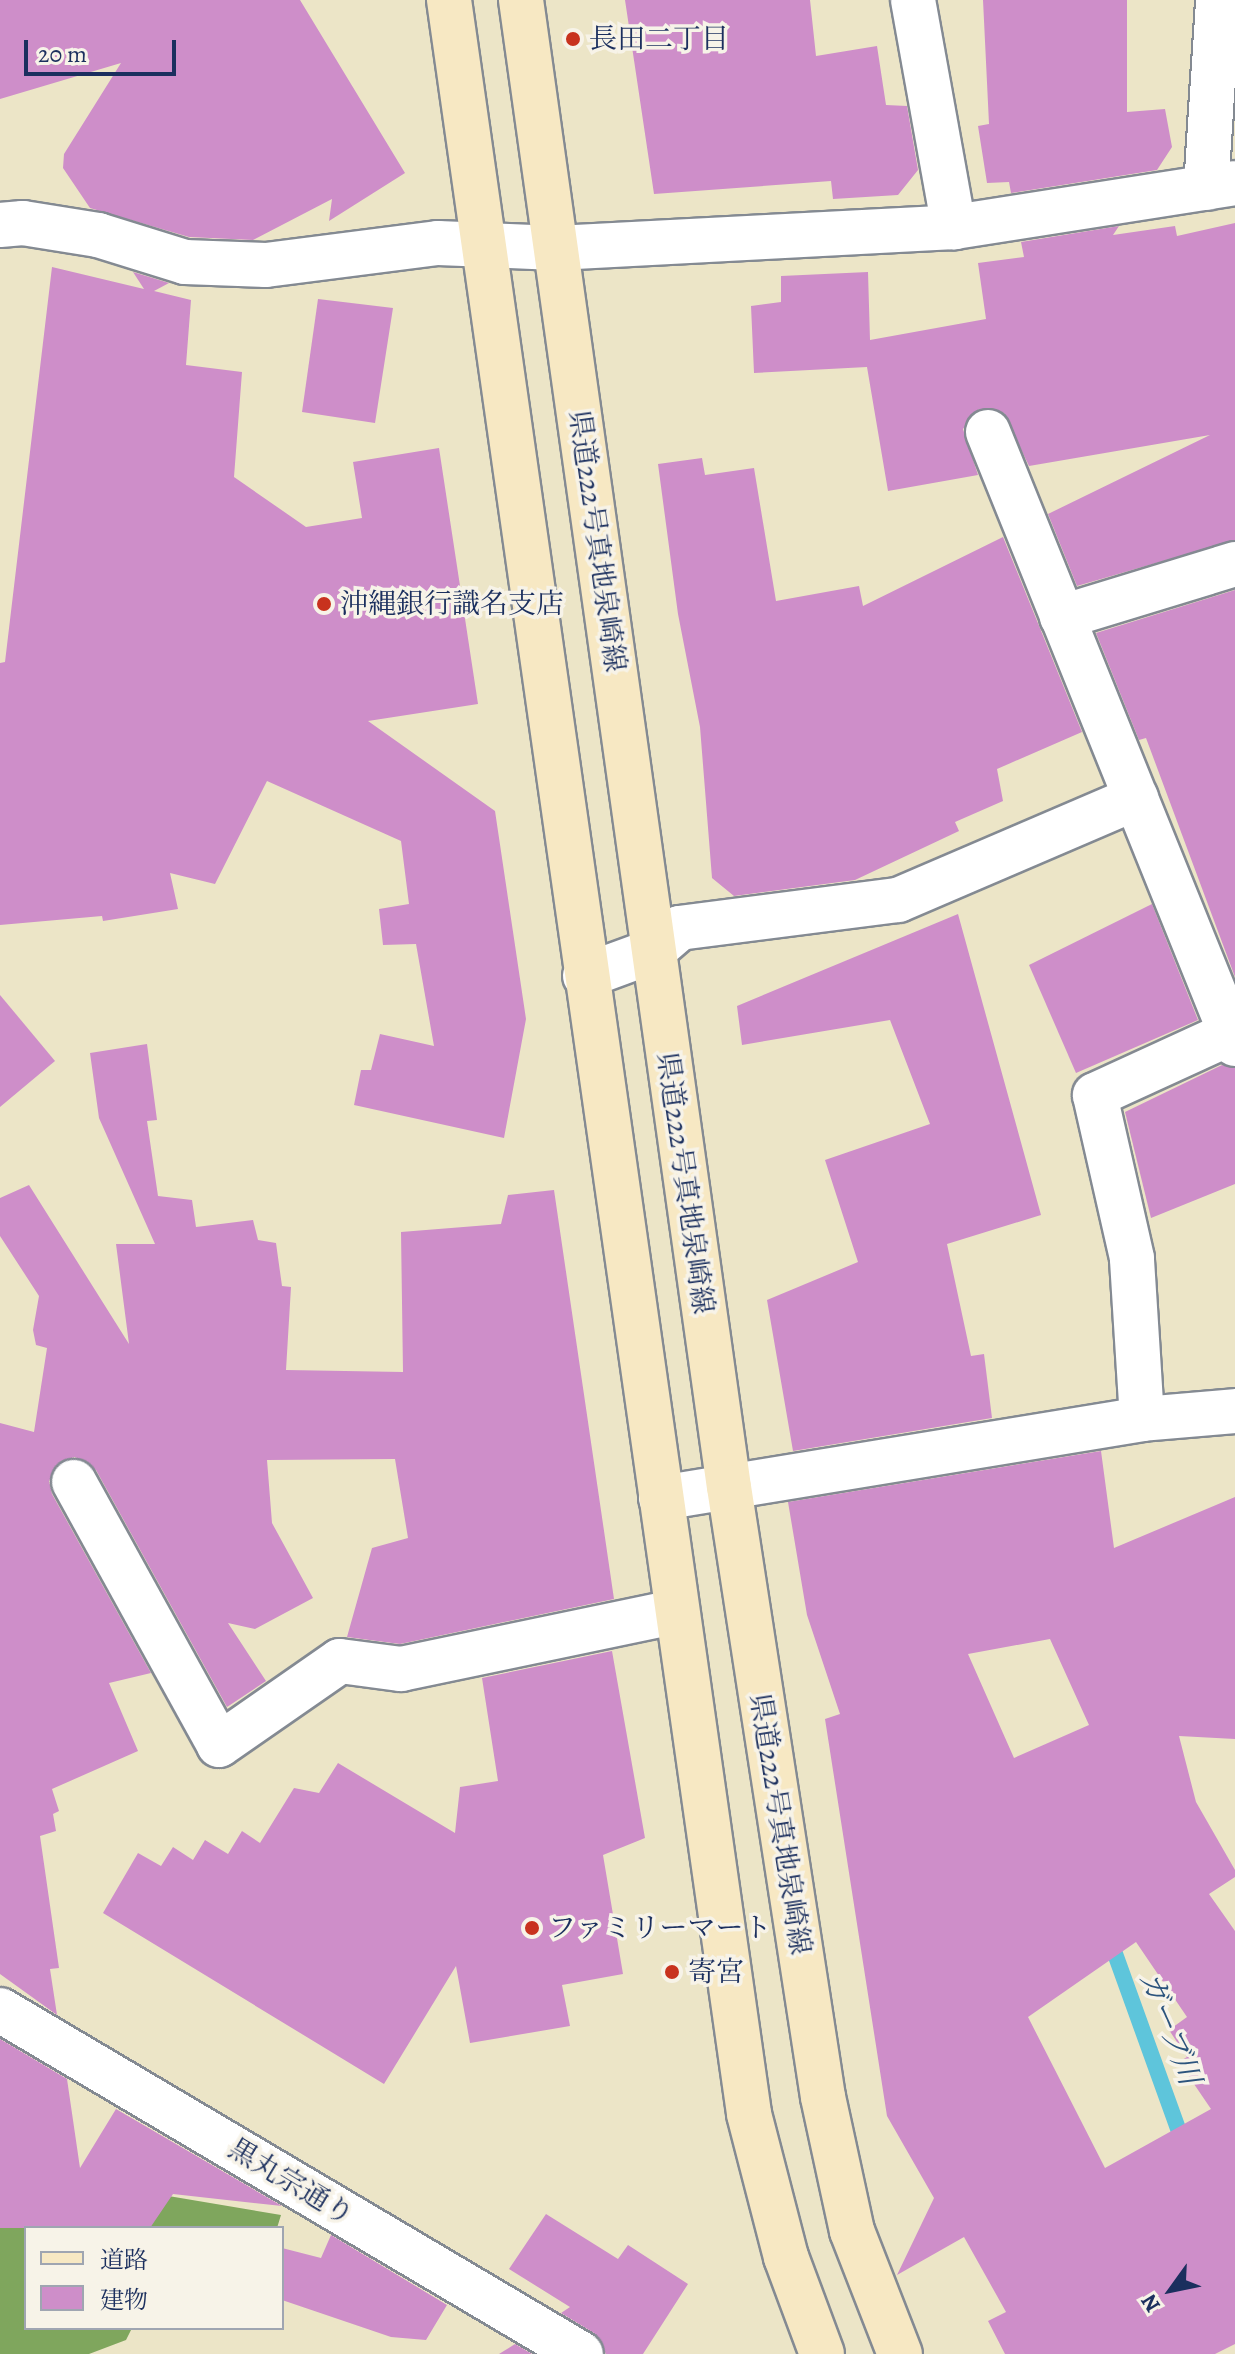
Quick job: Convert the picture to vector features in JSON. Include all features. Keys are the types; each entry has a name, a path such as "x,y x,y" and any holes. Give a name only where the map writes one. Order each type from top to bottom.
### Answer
{"main road":[{"path":"449,0 661,1498 674,1612 749,2114 786,2257 822,2354"},
{"name":"県道222号真地泉崎線","path":"521,0 729,1487 841,2192 900,2354"}],"street":[{"path":"913,0 954,227"},
{"path":"0,225 23,223 98,235 185,262 266,265 438,243 556,248 954,227 1220,186 1218,0"},
{"path":"988,432 1233,1036 1095,1095 1132,1258 1142,1419"},
{"path":"1062,617 1235,564"},
{"path":"585,976 653,951 679,928 898,900 1136,798"},
{"path":"661,1498 1142,1419 1235,1411"},
{"path":"74,1482 219,1745 340,1661 401,1669 674,1612"},
{"name":"黒丸宗通り","path":"0,2010 581,2354"}],"green space":[{"path":"115,2187 281,2215 278,2226 24,2226 24,2330 131,2330 126,2340 89,2354 0,2354 0,2213"}],"building":[{"path":"0,0 300,0 405,173 329,221 332,199 253,240 189,237 90,208 63,168 64,154 121,63 0,99"},
{"path":"625,0 810,0 816,56 877,46 886,105 907,106 918,170 898,195 833,199 831,181 654,194"},
{"path":"983,0 1127,0 1127,112 1165,109 1172,147 1157,170 1011,193 1009,182 987,183 978,126 989,124"},
{"path":"1235,223 1235,540 1077,586 1048,514 1210,435 1029,466 1004,413 979,409 963,429 978,475 888,491 867,367 754,373 751,306 781,302 781,276 868,272 870,340 986,319 978,263 1024,257 1021,242 1119,226 1113,235 1175,226 1177,236"},
{"path":"52,267 144,289 133,272 169,283 154,291 191,300 186,365 242,372 234,477 306,527 362,518 353,462 439,448 478,704 368,721 495,811 526,1019 504,1138 354,1105 361,1070 371,1070 380,1034 434,1046 416,944 383,945 379,909 409,904 401,841 267,781 215,884 170,873 178,909 103,921 102,916 0,925 0,663 5,662"},
{"path":"318,299 393,308 375,423 302,412"},
{"path":"702,458 705,475 754,468 776,601 859,586 863,606 1003,537 1082,732 997,769 1003,801 955,822 959,831 855,880 734,896 712,878 700,727 678,614 658,464"},
{"path":"1235,590 1235,977 1146,738 1139,740 1096,633"},
{"path":"1152,904 1198,1020 1076,1073 1029,965"},
{"path":"958,914 1041,1215 947,1244 971,1356 984,1354 992,1418 793,1451 767,1300 858,1262 825,1160 930,1124 890,1020 742,1045 737,1006"},
{"path":"0,995 55,1061 0,1107"},
{"path":"147,1044 157,1120 147,1121 158,1196 192,1200 196,1227 253,1220 258,1240 276,1243 282,1286 291,1287 286,1370 403,1372 401,1232 501,1224 508,1195 554,1190 614,1599 400,1644 347,1637 372,1548 408,1538 395,1459 267,1460 272,1523 313,1598 255,1629 228,1623 266,1681 227,1707 96,1470 75,1457 61,1461 49,1481 52,1494 151,1673 109,1683 138,1751 52,1789 59,1811 53,1814 56,1831 40,1836 59,1968 50,1969 57,2015 0,1974 0,1423 34,1432 47,1348 36,1345 33,1330 39,1296 0,1236 0,1198 29,1185 129,1344 116,1244 155,1244 99,1118 90,1053"},
{"path":"1222,1065 1235,1068 1235,1184 1151,1218 1125,1112"},
{"path":"1101,1451 1114,1548 1235,1497 1235,1739 1179,1736 1196,1802 1235,1870 1235,1877 1209,1894 1235,1931 1235,2344 1215,2354 1005,2354 988,2321 1006,2312 964,2237 897,2275 934,2198 887,2116 825,1719 840,1714 807,1615 788,1502","holes":["1050,1639 1089,1725 1014,1758 968,1654","1136,1942 1187,2017 1169,2030 1187,2057 1179,2062 1211,2109 1105,2168 1028,2017"]},
{"path":"612,1651 645,1838 603,1855 623,1974 562,1985 570,2026 470,2043 456,1966 384,2084 103,1913 138,1853 161,1866 173,1847 193,1860 205,1840 228,1854 242,1831 260,1843 294,1788 319,1793 338,1763 455,1833 460,1787 498,1781 482,1678"},
{"path":"0,2039 67,2079 80,2168 116,2109 282,2206 173,2194 151,2226 0,2228"},
{"path":"546,2214 618,2259 628,2245 688,2284 643,2354 606,2354 594,2333 561,2313 570,2307 509,2269"},
{"path":"331,2235 447,2305 426,2340 391,2337 284,2301 284,2249 321,2258"},
{"path":"515,2344 532,2354 499,2354"}],"waterway":[{"name":"ガーブ川","path":"1109,1937 1185,2148"}],"place":[{"name":"長田二丁目","path":"573,39"},
{"name":"沖縄銀行識名支店","path":"324,604"},
{"name":"ファミリーマート","path":"532,1928"},
{"name":"寄宮","path":"672,1972"}]}
